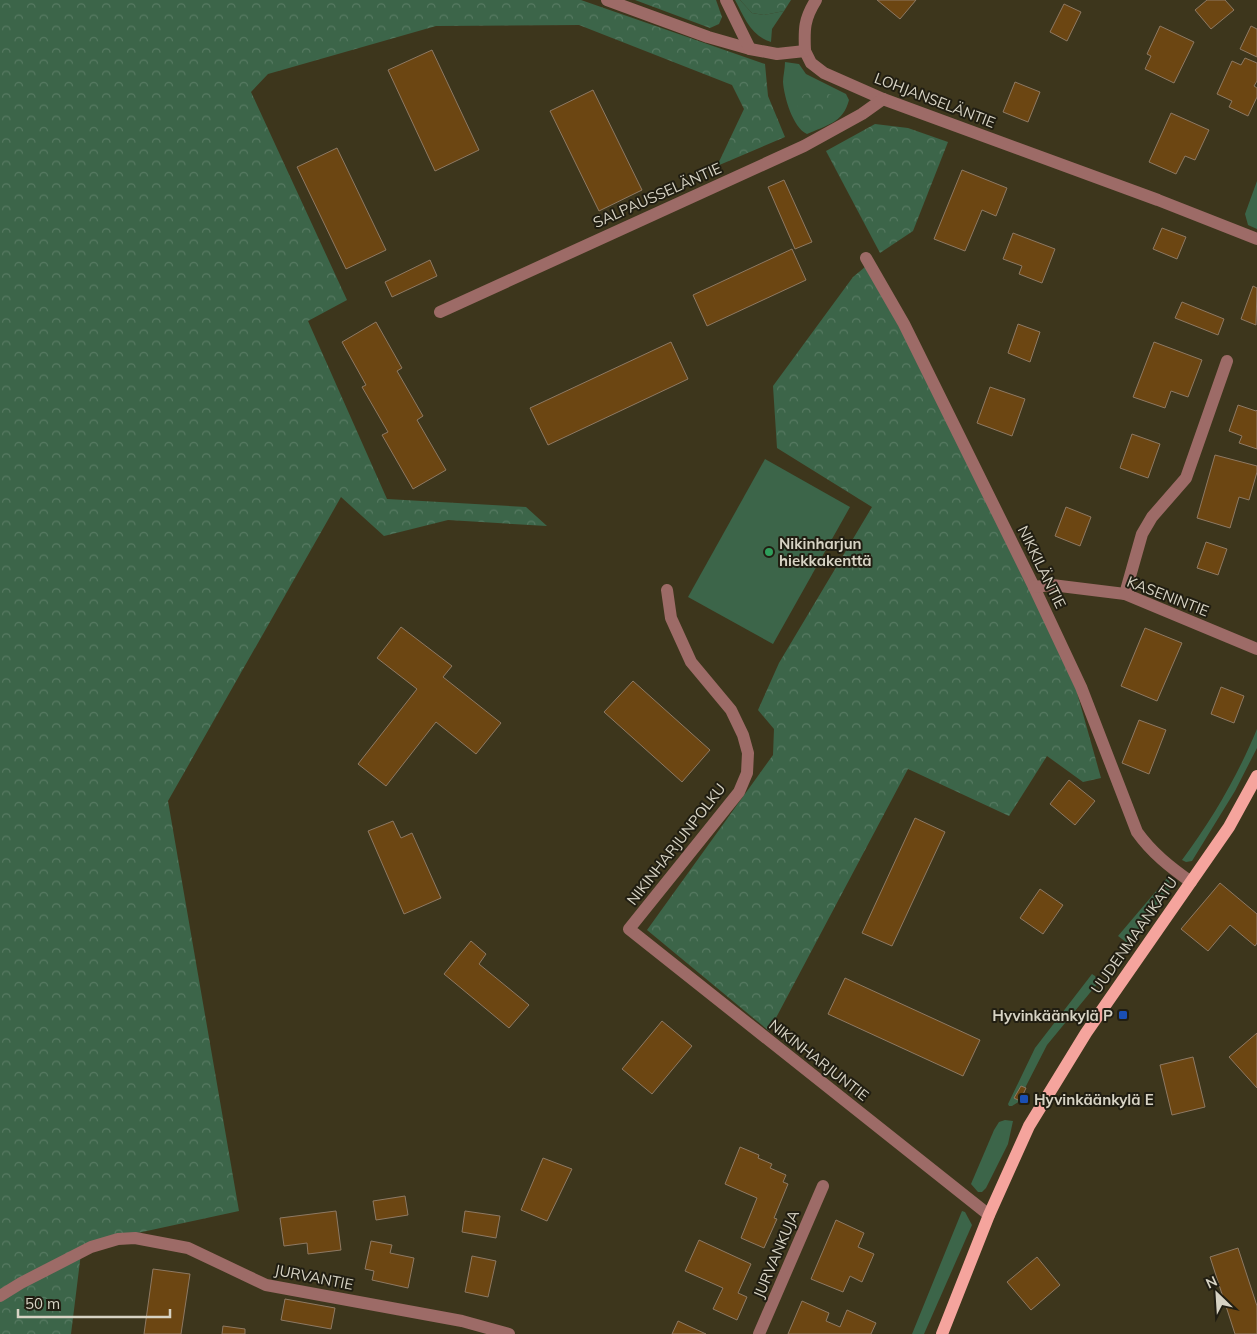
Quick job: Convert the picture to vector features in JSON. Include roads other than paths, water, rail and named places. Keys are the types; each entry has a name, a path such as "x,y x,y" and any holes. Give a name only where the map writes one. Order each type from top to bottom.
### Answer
{"main road":[{"name":"UUDENMAANKATU","path":"942,1334 989,1215 1029,1126 1081,1041 1229,827 1257,776"}],"street":[{"path":"607,0 708,36 750,49 777,54 805,51 804,31 807,13 816,0"},
{"path":"726,0 750,49"},
{"name":"LOHJANSELÄNTIE","path":"805,51 811,63 824,73 882,99 1158,200 1257,239"},
{"name":"SALPAUSSELÄNTIE","path":"440,312 804,146 862,114 882,99"},
{"name":"NIKKILÄNTIE","path":"866,258 904,324 1034,587 1081,687 1137,832 1148,848 1191,882"},
{"path":"1125,594 1142,534 1152,517 1186,478 1227,361"},
{"name":"KASENINTIE","path":"1034,587 1066,586 1125,594 1257,649"},
{"name":"NIKINHARJUNPOLKU","path":"629,929 739,792 747,773 748,753 743,735 731,710 691,662 671,618 667,590"},
{"name":"NIKINHARJUNTIE","path":"629,929 989,1215"},
{"name":"JURVANKUJA","path":"759,1334 823,1186"},
{"name":"JURVANTIE","path":"0,1296 91,1247 118,1239 135,1238 188,1248 266,1285 462,1321 509,1334"}],"place":[{"name":"Nikinharjun hiekkakenttä","path":"769,552"},
{"name":"Hyvinkäänkylä P","path":"1123,1015"},
{"name":"Hyvinkäänkylä E","path":"1024,1099"}]}
